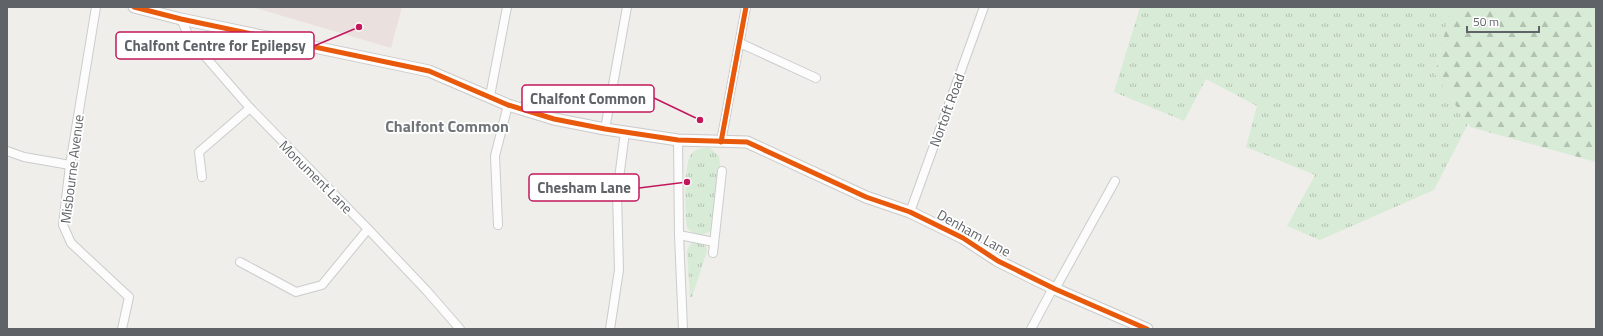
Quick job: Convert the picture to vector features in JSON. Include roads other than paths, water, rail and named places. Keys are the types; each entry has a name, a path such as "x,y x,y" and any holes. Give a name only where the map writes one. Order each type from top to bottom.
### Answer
{"street":[{"name":"Misbourne Avenue","path":"96,7 70,165 63,225 71,243 129,297 122,329"},
{"name":"Denham Lane","path":"134,7 180,19 429,71 508,105 554,119 605,129 678,140 747,142 866,198 910,212 963,238 998,261 1146,329"},
{"path":"490,96 507,7"},
{"path":"605,129 627,7"},
{"path":"721,142 746,7"},
{"name":"Nortoft Road","path":"910,212 984,7"},
{"name":"Monument Lane","path":"180,19 190,39 250,108 426,290 460,329"},
{"path":"740,43 816,78"},
{"path":"498,225 495,156 508,105"},
{"path":"202,177 199,152 250,108"},
{"path":"610,329 619,270 617,194 624,132"},
{"path":"678,140 679,235 684,329"},
{"path":"7,151 24,157 70,165"},
{"path":"713,253 722,171"},
{"path":"1031,329 1114,181"},
{"path":"240,262 296,292 322,284 368,229"},
{"path":"679,235 714,242"}],"place":[{"name":"Chalfont Centre for Epilepsy","path":"359,27"},
{"name":"Chalfont Common","path":"700,120"},
{"name":"Chesham Lane","path":"687,182"}],"district":[{"name":"Chalfont Common","path":"447,126"}]}
